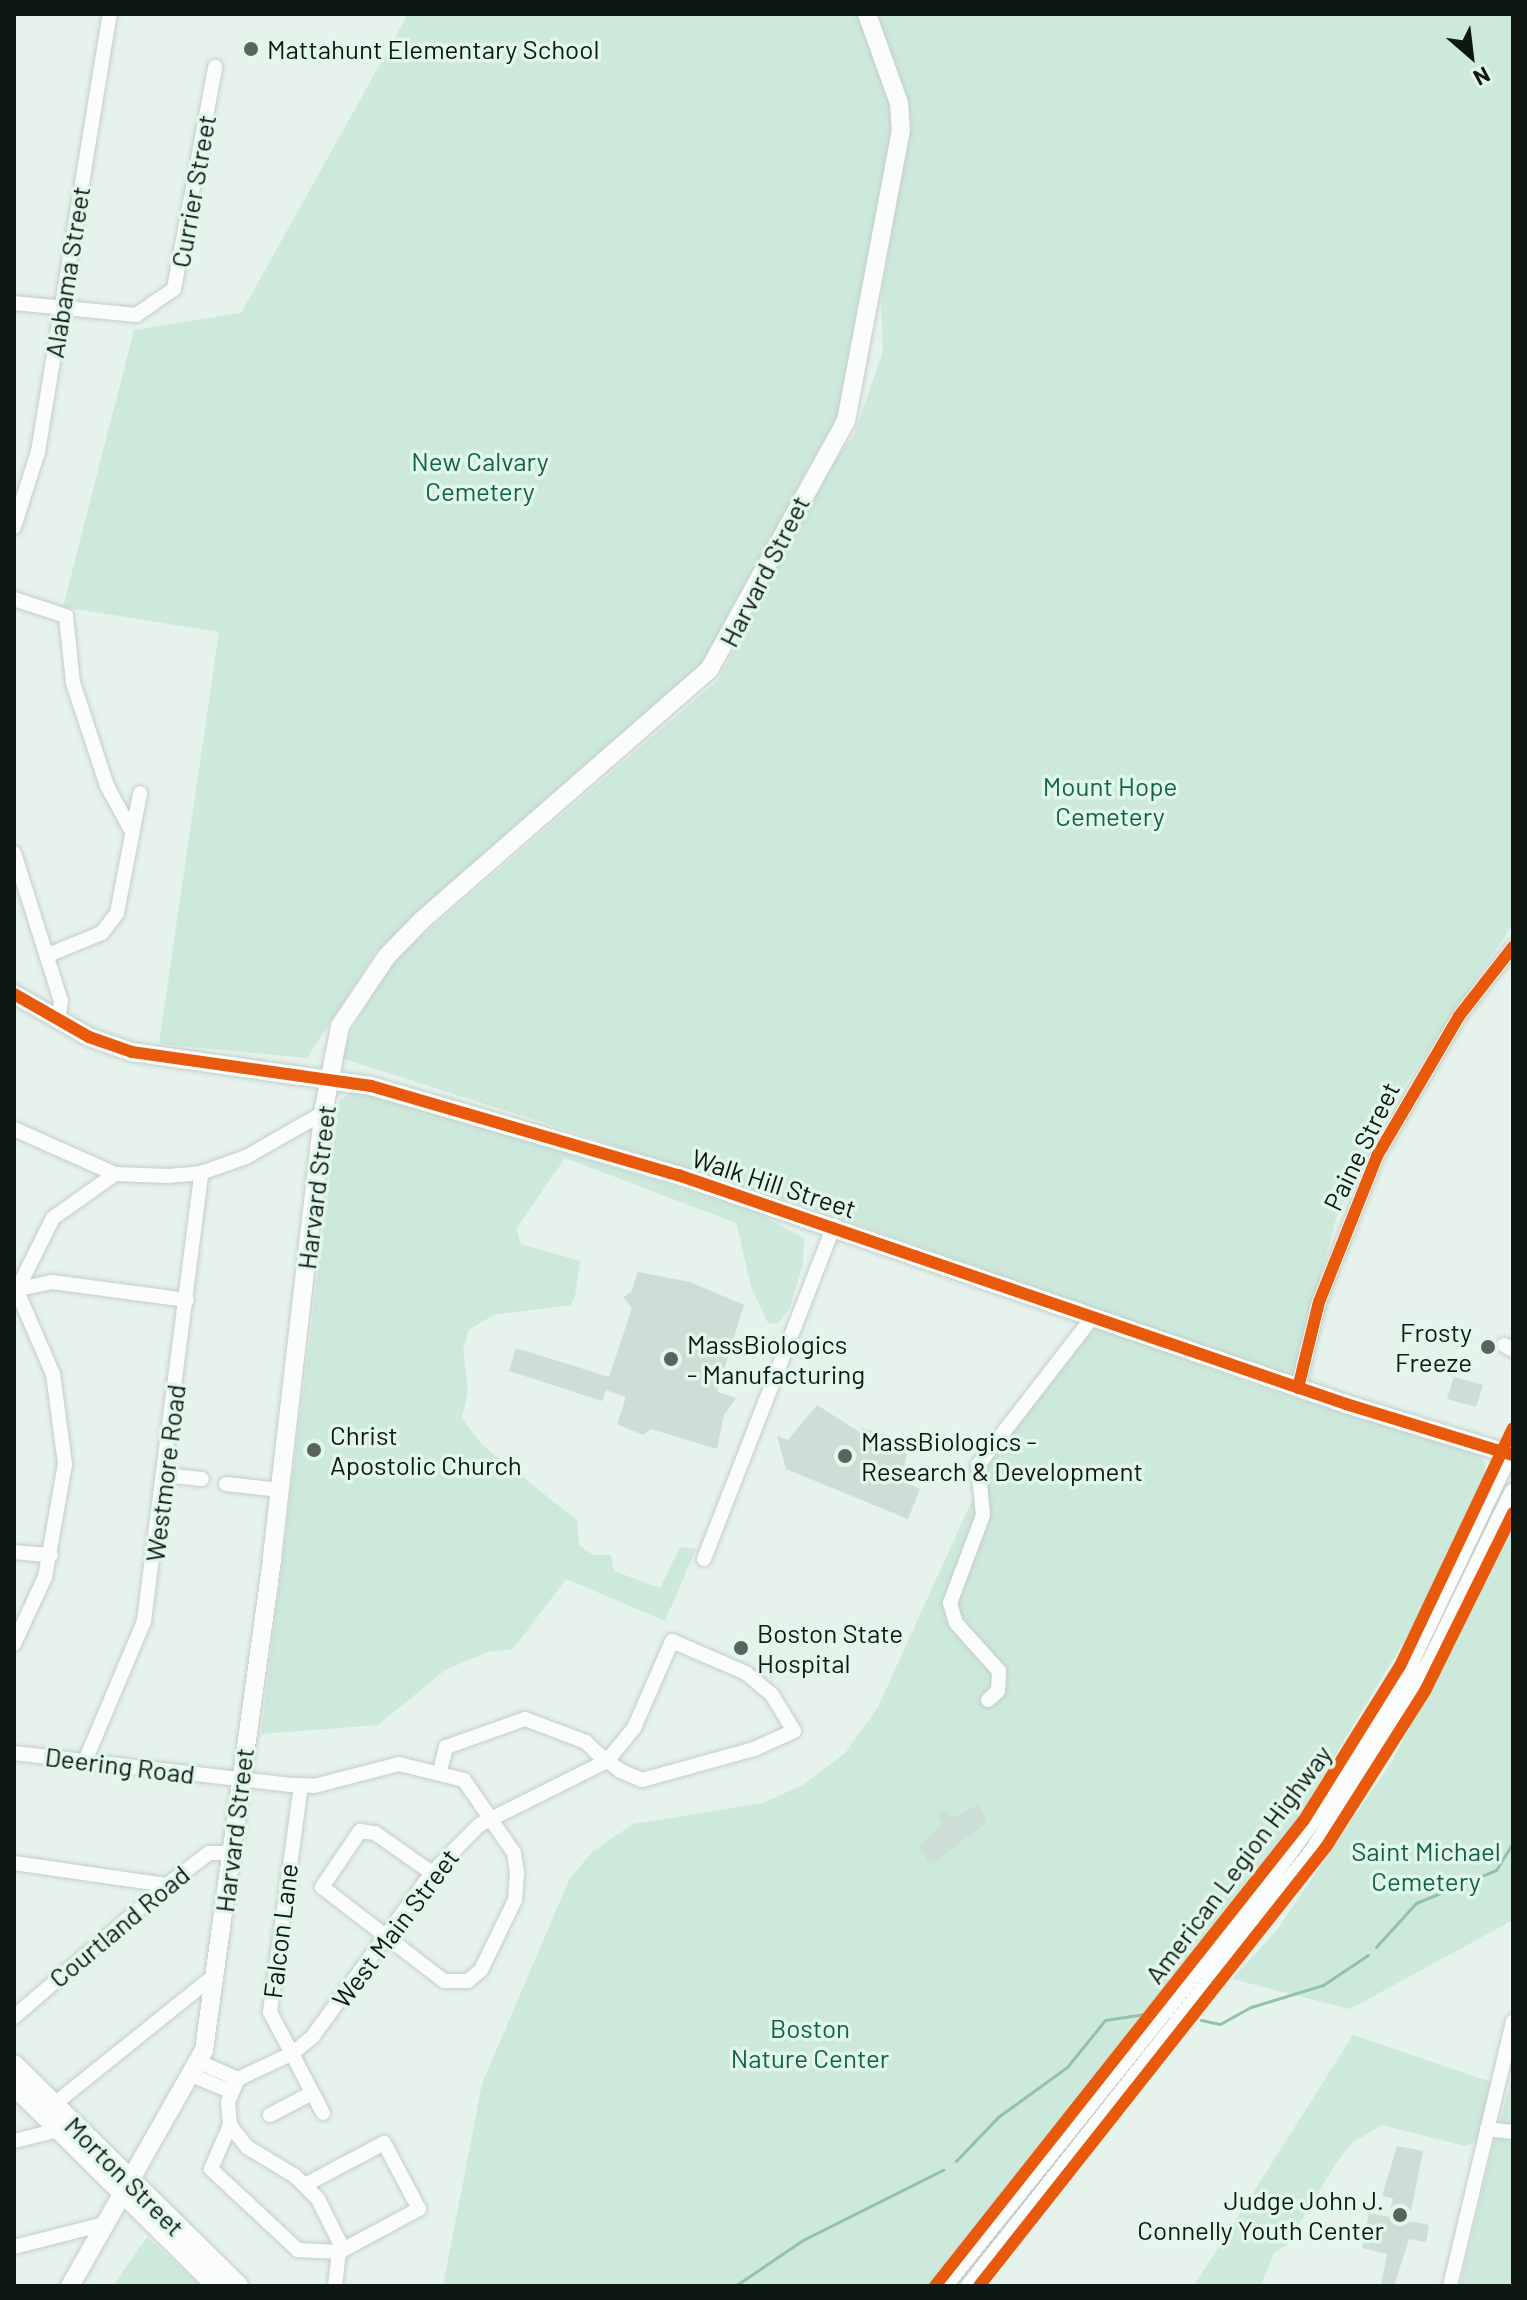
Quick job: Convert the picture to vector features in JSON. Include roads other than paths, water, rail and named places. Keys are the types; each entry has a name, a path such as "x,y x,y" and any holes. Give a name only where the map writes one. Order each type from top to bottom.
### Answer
{"highway":[{"name":"Morton Street","path":"14,2065 48,2110 217,2286"},
{"name":"Morton Street","path":"14,2085 48,2110 58,2130 238,2286"}],"main road":[{"name":"Harvard Street","path":"70,2286 196,2069 215,1975 232,1853 280,1490 323,1113 340,1026 387,956 464,882 686,692 726,649 846,421 901,131 899,103 867,14"},
{"name":"Walk Hill Street","path":"14,994 58,1019 132,1052 330,1080 453,1108 834,1225 1298,1388 1512,1451"},
{"name":"American Legion Highway","path":"943,2286 1322,1807 1407,1668 1512,1451"},
{"name":"American Legion Highway","path":"970,2286 1313,1852 1431,1662 1513,1493"}],"street":[{"name":"Alabama Street","path":"14,527 38,452 110,14"},
{"name":"Currier Street","path":"14,303 60,310 136,315 174,289 215,67"},
{"path":"14,599 66,616 73,683 107,786 130,828"},
{"path":"48,955 102,933 117,913 130,828 140,793"},
{"path":"14,854 61,1001 58,1019"},
{"name":"Paine Street","path":"1298,1388 1319,1302 1377,1156 1459,1016 1513,947"},
{"path":"14,1129 115,1174 201,1173 246,1157 323,1113"},
{"name":"Westmore Road","path":"85,1761 144,1621 201,1173"},
{"path":"16,1289 53,1218 115,1174"},
{"path":"704,1559 834,1225"},
{"path":"16,1289 52,1282 187,1300"},
{"path":"14,1644 51,1555 65,1464 53,1374 16,1289"},
{"path":"988,1700 1002,1682 999,1671 956,1623 950,1603 983,1515 978,1465 1093,1317"},
{"path":"164,1475 202,1479"},
{"path":"226,1484 280,1490"},
{"path":"14,1552 51,1555"},
{"name":"West Main Street","path":"235,2085 293,2053 386,1938 432,1873 490,1816 564,1787 607,1761 634,1728 672,1641 746,1673 772,1695 794,1731 754,1749 642,1780 607,1761"},
{"path":"440,1771 446,1747 525,1719 586,1742 607,1761"},
{"name":"Deering Road","path":"14,1753 301,1785 374,1767 440,1771 464,1780 514,1853 517,1872 515,1900 481,1970 468,1981 444,1981 322,1887 354,1835 375,1833 432,1873"},
{"name":"Falcon Lane","path":"301,1785 270,2012 323,2113"},
{"name":"Courtland Road","path":"14,2017 167,1885 209,1853 232,1853"},
{"path":"14,1863 167,1885"},
{"path":"48,2110 215,1975"},
{"path":"1450,2286 1513,2021"},
{"path":"196,2069 235,2085 230,2125 211,2157 214,2173 298,2250 339,2252 416,2212 419,2199 384,2143 305,2185"},
{"path":"270,2115 312,2093"},
{"path":"230,2125 247,2147 305,2185 318,2199 339,2252 335,2286"},
{"path":"1487,2129 1510,2132"},
{"path":"14,2141 58,2130"},
{"path":"14,2247 104,2224"}],"waterway":[{"path":"1376,1947 1416,1903 1496,1870 1513,1843"},
{"path":"1201,2020 1220,2024 1251,2007 1323,1985 1368,1955"},
{"path":"956,2161 998,2117 1067,2067 1105,2020 1145,2014"},
{"path":"735,2286 803,2240 943,2170"}],"place":[{"name":"Mattahunt Elementary School","path":"251,49"},
{"name":"Frosty Freeze","path":"1488,1347"},
{"name":"MassBiologics - Manufacturing","path":"671,1359"},
{"name":"Christ Apostolic Church","path":"314,1450"},
{"name":"MassBiologics - Research & Development","path":"845,1456"},
{"name":"Boston State Hospital","path":"741,1648"},
{"name":"Judge John J. Connelly Youth Center","path":"1400,2215"}],"park label":[{"name":"New Calvary Cemetery","path":"480,476"},
{"name":"Mount Hope Cemetery","path":"1110,801"},
{"name":"Saint Michael Cemetery","path":"1426,1866"},
{"name":"Boston Nature Center","path":"810,2043"}]}
